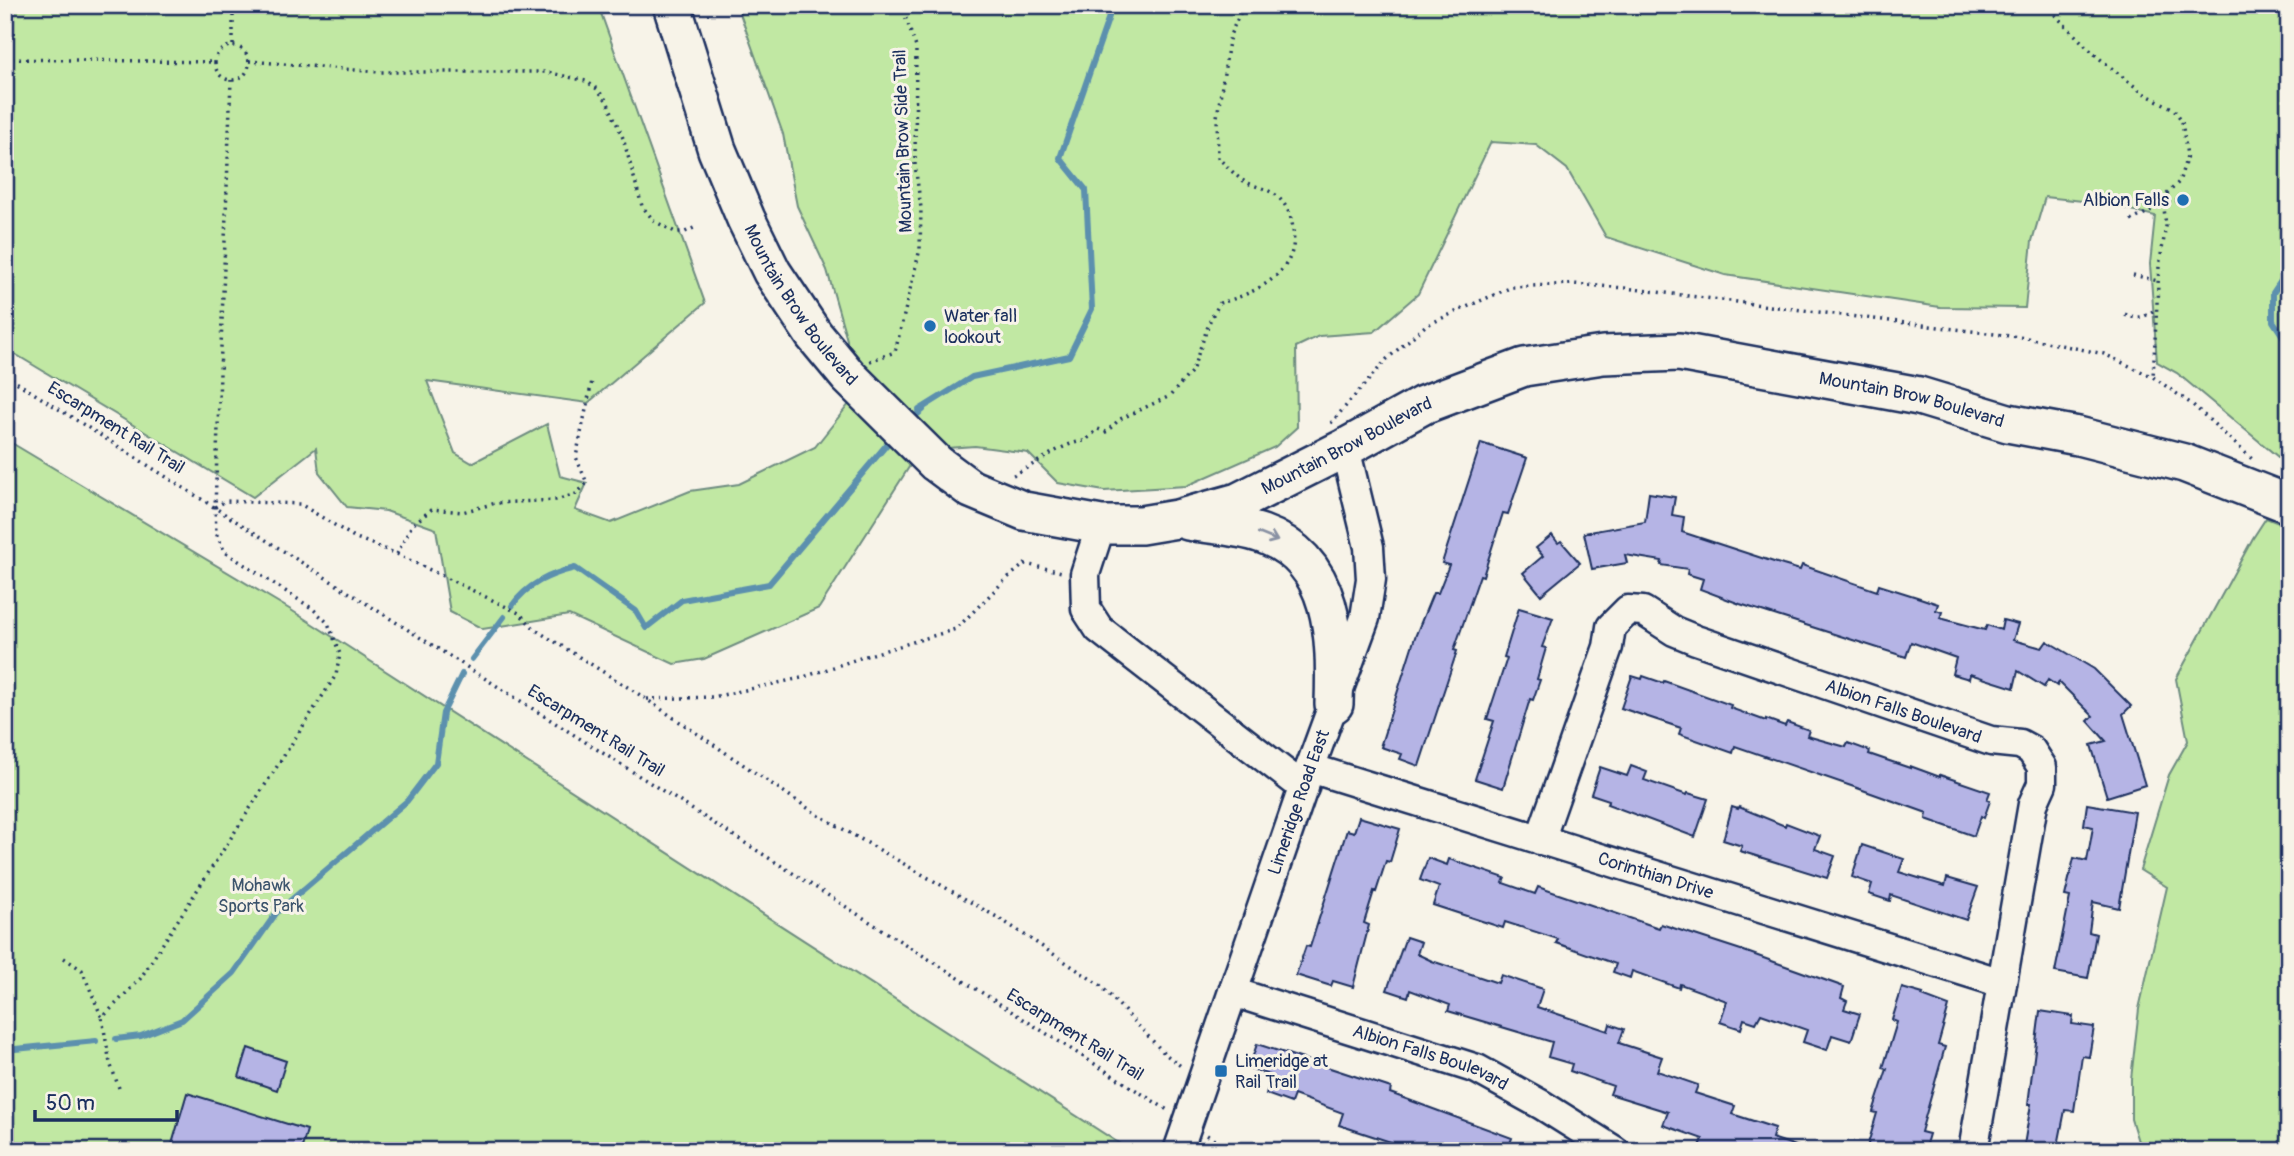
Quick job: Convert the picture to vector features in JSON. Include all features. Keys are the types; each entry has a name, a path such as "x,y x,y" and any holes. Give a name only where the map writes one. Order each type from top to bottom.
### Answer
{"main road":[{"name":"Mountain Brow Boulevard","path":"672,5 716,150 772,272 814,335 855,372 936,463 971,489 1024,511 1101,524 1140,525 1177,519 1238,502 1423,405 1524,367 1603,355 1679,352 1919,396 2008,422 2078,436 2184,463 2289,504"},
{"path":"1177,519 1261,534 1281,542 1305,562 1318,580 1331,625 1335,656 1334,704"}],"street":[{"name":"Limeridge Road East","path":"1178,1151 1365,618 1371,579 1369,547 1345,448"},
{"path":"1101,524 1085,574 1086,609 1099,629 1307,778"},
{"name":"Albion Falls Boulevard","path":"1540,840 1608,647 1611,627 1628,610 1643,611 1674,631 1696,640 1991,741 2020,744 2031,750 2042,767 2042,784 2033,804 1973,1151"},
{"name":"Corinthian Drive","path":"1307,778 1540,840 2002,983"},
{"name":"Albion Falls Boulevard","path":"1233,992 1477,1069 1542,1105 1615,1151"}],"path":[{"path":"233,5 233,46"},
{"name":"Mountain Brow Side Trail","path":"855,372 872,360 895,352 920,249 921,208 915,165 916,47 901,5"},
{"path":"1006,478 1028,469 1074,442 1085,441 1098,429 1106,432 1126,415 1170,396 1192,371 1211,318 1220,303 1238,298 1274,279 1289,260 1295,241 1291,215 1276,196 1243,180 1218,158 1217,117 1230,35 1244,5"},
{"path":"2045,5 2094,54 2143,93 2175,109 2182,121 2187,156 2179,182 2163,198 2166,227 2158,281 2153,377 2193,405 2261,465"},
{"path":"233,46 244,50 249,61 247,72 237,79 220,76 216,71 215,62 221,49 233,46"},
{"path":"5,59 215,62"},
{"path":"249,61 378,72 547,72 586,81 607,101 623,138 642,206 654,220 675,232 694,228"},
{"path":"103,1018 140,979 335,675 340,654 328,623 313,609 225,552 216,533 231,80"},
{"path":"2131,220 2165,203 2183,200"},
{"path":"2133,275 2158,281"},
{"path":"2125,314 2137,319 2145,317 2157,308"},
{"name":"Escarpment Rail Trail","path":"5,375 1171,1112"},
{"path":"397,554 412,525 432,509 462,512 496,503 546,501 576,494 587,483 576,457 592,381"},
{"path":"215,507 226,501 300,504 354,537 397,554 519,613 536,631 645,699 816,813 1002,920 1100,985 1164,1053 1188,1072"},
{"path":"645,699 713,697 801,678 957,629 1006,579 1025,564 1085,574"},
{"path":"64,958 82,970 103,1018 110,1063 119,1087"},
{"path":"1199,1130 1231,1151"}],"green space":[{"path":"5,5 598,5 705,303 588,403 427,381 455,453 472,463 547,424 560,476 587,483 575,510 611,523 690,491 739,484 815,447 849,404 847,340 827,270 797,206 783,134 737,5 2289,5 2289,466 2177,373 2157,362 2150,264 2155,216 2102,203 2045,197 2032,241 2025,308 1940,307 1725,275 1606,237 1567,169 1536,145 1491,142 1418,294 1374,332 1319,336 1296,347 1297,427 1275,447 1186,486 1104,491 1058,483 1028,453 975,446 947,448 911,464 819,608 704,659 674,664 569,615 483,629 450,612 436,529 386,511 347,507 319,472 316,448 253,497 5,348"},
{"name":"Mohawk Sports Park","path":"5,439 291,610 1131,1151 5,1151"},
{"path":"2266,518 2289,527 2289,983 2285,1016 2289,1024 2289,1151 2141,1151 2131,1119 2131,1079 2139,1009 2167,887 2140,870 2169,775 2188,741 2176,679"}],"building":[{"path":"1481,443 1527,458 1508,514 1503,513 1483,576 1480,575 1419,766 1400,759 1402,754 1381,747 1381,744 1415,637 1433,593 1438,593 1449,565 1442,563"},
{"path":"1649,493 1675,497 1672,515 1684,517 1682,532 1800,570 1802,565 1877,591 1879,585 1938,604 1936,610 1942,612 1940,618 1985,630 1987,625 2001,630 2003,620 2018,624 2013,640 2042,648 2047,641 2094,669 2131,706 2123,714 2145,785 2107,797 2091,745 2106,741 2088,721 2093,716 2059,682 2057,686 2048,680 2044,687 2018,671 2014,688 1970,674 1969,679 1952,674 1956,658 1911,642 1906,657 1740,604 1700,589 1703,579 1687,574 1688,569 1661,565 1662,561 1625,555 1627,563 1592,569 1584,533 1645,522"},
{"path":"1552,535 1558,543 1561,541 1580,563 1541,595 1523,573 1543,556 1536,548"},
{"path":"1519,608 1553,618 1542,647 1546,648 1537,679 1540,680 1533,700 1530,699 1503,788 1475,779 1494,721 1487,719 1507,658 1504,657"},
{"path":"1632,676 1642,679 1643,676 1663,683 1664,681 1731,705 1730,708 1766,721 1785,726 1787,722 1809,730 1807,736 1846,747 1848,743 1870,751 1869,754 1990,792 1984,818 1981,816 1974,836 1926,819 1927,813 1857,788 1735,746 1733,753 1679,734 1681,728 1621,708"},
{"path":"1631,766 1647,772 1644,780 1687,795 1688,793 1708,799 1695,837 1607,804 1609,800 1591,794 1600,767 1627,776"},
{"path":"2087,804 2135,812 2119,908 2093,902 2089,932 2096,934 2088,978 2055,972 2070,897 2065,896 2074,858 2087,861 2093,827 2084,825"},
{"path":"1732,807 1739,807 1785,826 1786,823 1820,836 1815,849 1835,856 1827,878 1740,851 1742,846 1723,840"},
{"path":"1359,817 1400,829 1390,862 1386,861 1364,923 1369,925 1353,987 1333,981 1331,986 1296,975 1306,946 1310,947 1347,830 1354,832"},
{"path":"1862,845 1904,859 1899,872 1945,886 1947,878 1978,887 1966,920 1891,895 1890,901 1869,894 1872,884 1852,877"},
{"path":"1428,858 1447,865 1449,859 1505,878 1503,883 1535,894 1538,887 1659,928 1661,924 1844,987 1841,998 1847,1001 1844,1009 1860,1014 1851,1041 1832,1035 1827,1050 1803,1042 1807,1030 1761,1014 1756,1023 1744,1019 1741,1029 1720,1022 1727,1001 1632,971 1630,978 1613,972 1616,964 1556,943 1558,939 1505,922 1503,928 1433,905 1439,887 1420,880"},
{"path":"1406,937 1421,942 1417,954 1432,961 1498,983 1501,975 1543,989 1537,1007 1608,1031 1610,1024 1624,1029 1619,1043 1662,1057 1657,1071 1698,1085 1695,1093 1735,1106 1732,1114 1775,1128 1772,1138 1802,1148 1802,1151 1715,1151 1700,1146 1703,1139 1663,1125 1668,1112 1610,1094 1613,1086 1570,1071 1572,1064 1548,1057 1552,1042 1448,1011 1450,1005 1410,990 1408,997 1387,990"},
{"path":"1902,988 1949,1006 1938,1045 1945,1047 1921,1132 1929,1134 1924,1151 1866,1151 1877,1113 1873,1112 1887,1069 1883,1068 1897,1022 1892,1020"},
{"path":"2040,1011 2073,1016 2072,1024 2094,1027 2089,1057 2082,1056 2074,1111 2065,1110 2057,1151 2023,1151 2031,1104 2028,1104"},
{"path":"1257,1044 1391,1088 1390,1093 1512,1138 1507,1151 1418,1151 1339,1125 1343,1113 1294,1095 1291,1103 1266,1094 1272,1076 1249,1068"},
{"path":"248,1048 286,1061 277,1090 239,1077"},
{"path":"187,1093 307,1130 301,1151 170,1151"}],"waterway":[{"path":"909,421 923,410 919,410 972,377 1069,356 1092,309 1086,190 1060,158 1113,5"},
{"path":"2289,269 2273,293 2273,321 2289,345"},
{"path":"512,606 540,581 575,568 636,611 646,628 682,600 769,584 894,436"},
{"path":"472,659 504,617"},
{"path":"116,1039 141,1036 182,1020 234,973 277,912 407,801 436,763 443,713 462,674"},
{"path":"5,1050 96,1041"}],"place":[{"name":"Albion Falls","path":"2183,200"},
{"name":"Water fall lookout","path":"930,326"},
{"name":"Limeridge at Rail Trail","path":"1221,1071"}]}
